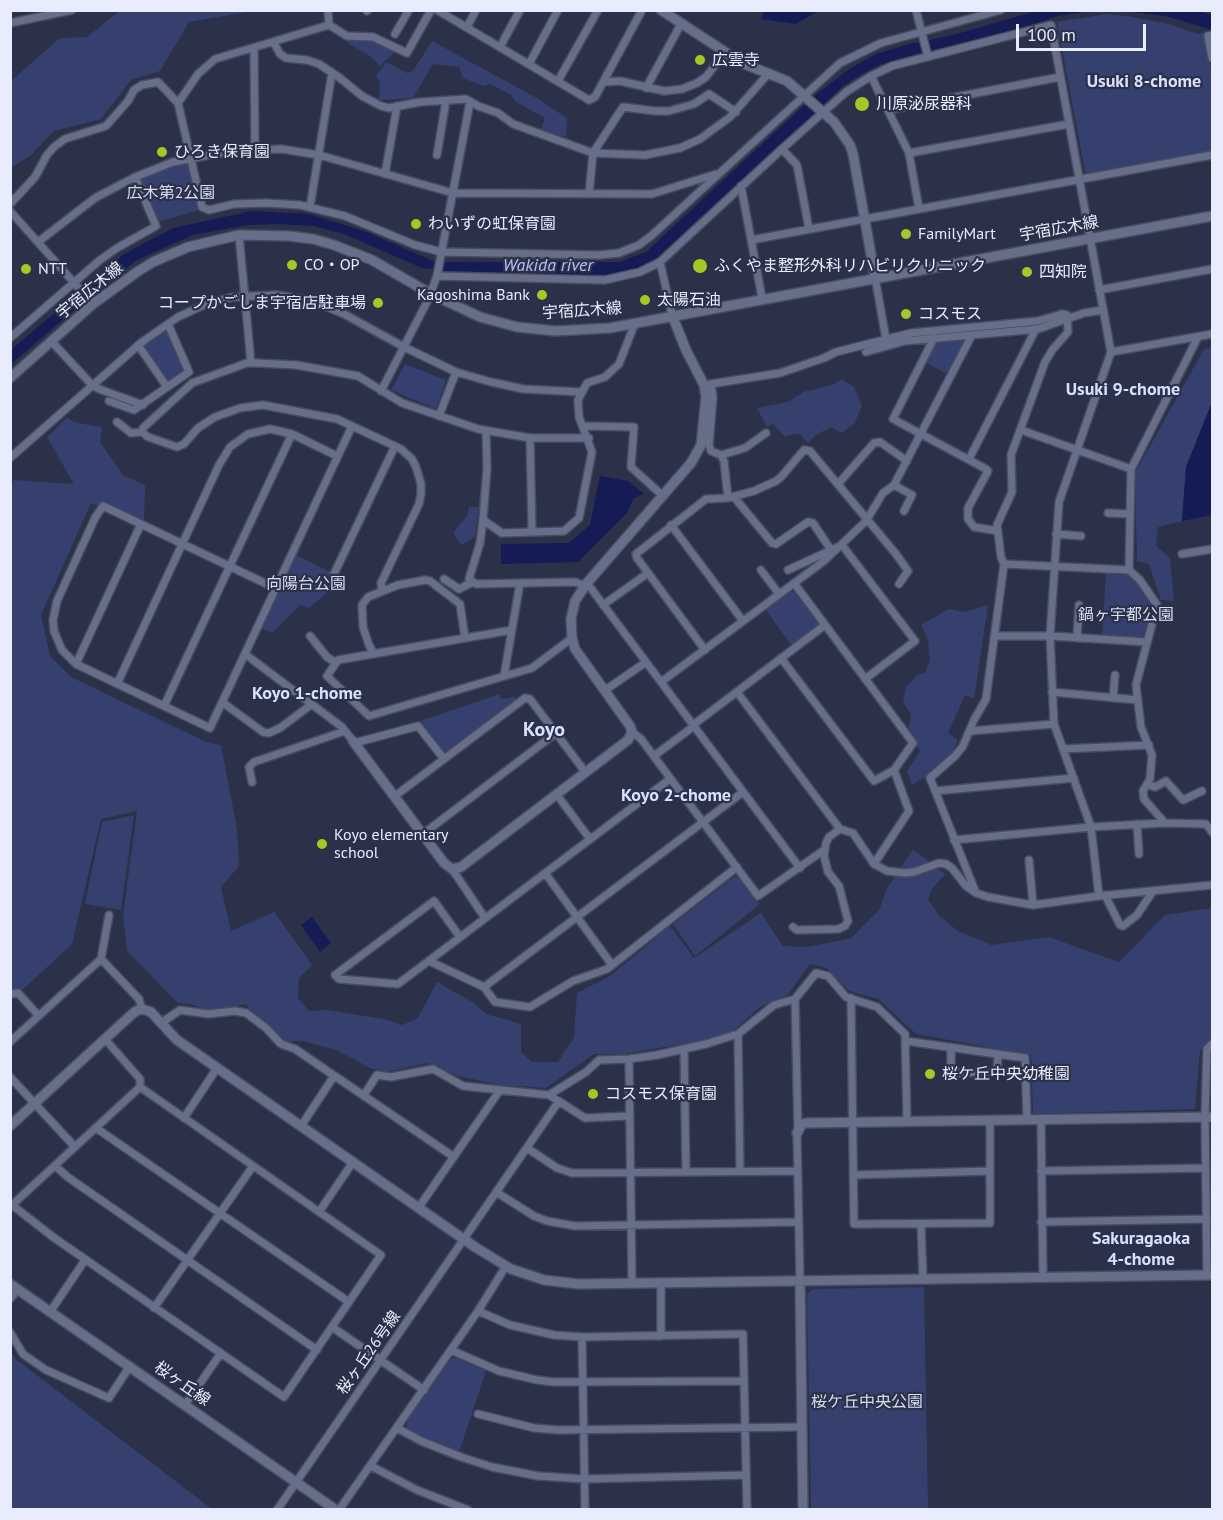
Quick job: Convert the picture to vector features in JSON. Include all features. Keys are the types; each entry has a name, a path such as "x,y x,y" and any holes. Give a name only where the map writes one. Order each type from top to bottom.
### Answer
{"street":[{"path":"10,23 72,10"},
{"path":"328,10 329,25"},
{"path":"395,34 409,10"},
{"path":"178,103 198,75 215,59 329,25 347,36 373,38 407,53 430,10"},
{"path":"437,10 590,100 595,97 642,10"},
{"path":"467,27 476,10"},
{"path":"500,47 519,10"},
{"path":"529,64 558,10"},
{"path":"558,81 598,10"},
{"path":"661,10 724,53 751,68 787,81 823,110 850,145 886,339"},
{"path":"916,10 928,55"},
{"path":"10,204 35,177 47,154 54,147 65,139 106,126 128,101 134,90 142,85 158,82 178,103 202,207 209,210 234,204 258,203 310,207 345,216 441,254 609,255 644,242 834,69 852,56 880,43 922,34 1001,10"},
{"path":"646,88 681,24"},
{"path":"438,274 605,280 640,273 660,262 823,110 871,76 892,66 928,55 1051,25 1089,239 1112,352 1059,502 1050,636 1054,724 1091,827 1102,895 1120,925 1123,926 1137,915 1153,891"},
{"path":"1212,35 1208,36 1212,58"},
{"path":"274,43 280,54 286,58 314,62 372,102 388,108 466,99 498,113 513,124 592,153 645,155 680,148 716,129 770,74"},
{"path":"254,48 255,149"},
{"path":"603,82 620,81 646,88 671,91 697,83 706,77 724,53"},
{"path":"310,207 332,73"},
{"path":"871,76 909,153 919,209"},
{"path":"888,110 1060,77"},
{"path":"589,194 592,153 623,107 669,111 694,104 709,94 735,112"},
{"path":"437,155 446,101"},
{"path":"381,391 431,294 438,274 470,102"},
{"path":"385,174 397,106"},
{"path":"909,153 1069,124"},
{"path":"38,242 86,204 155,168 192,158 255,149 318,155 453,193 652,194 719,174"},
{"path":"782,149 797,165 808,230"},
{"path":"751,240 1212,155"},
{"path":"11,337 117,248 156,226 135,177"},
{"path":"741,186 762,298"},
{"path":"10,211 91,302"},
{"name":"宇宿広木線","path":"10,378 52,342 91,302 153,262 188,247 239,236 289,236 313,239 372,260 431,294 480,317 537,330 581,330 610,328 1212,216"},
{"path":"239,236 252,363"},
{"path":"660,262 672,315 686,350 712,397 709,444 711,451 720,455 724,460 731,498 772,543 776,544 808,522 813,524 831,550"},
{"path":"1099,290 1212,269"},
{"path":"10,458 138,345 168,324 206,304 245,296 276,295 310,300 344,314 456,372 491,382 524,389 582,392"},
{"path":"866,352 905,340 1035,329 1084,313 1103,310"},
{"path":"707,385 780,373 836,352 911,333 1038,321 1062,314 1067,315 1068,332 1045,362 1011,455 1012,492 997,525 1004,564 986,699 966,740 955,756 930,778 976,892"},
{"path":"483,520 502,533 564,531 579,518 592,452 578,408 582,392 587,383 605,376 619,364 635,322"},
{"path":"109,401 134,410 189,372 168,324"},
{"path":"969,459 1035,329"},
{"path":"1112,352 1212,334"},
{"path":"661,682 794,583 842,545 866,521 883,493 894,485 972,335"},
{"path":"1129,570 1131,469 1198,337"},
{"path":"934,338 893,419 988,471 968,508 968,519 974,526 998,531"},
{"path":"52,342 92,385 142,405"},
{"path":"138,345 167,387"},
{"path":"142,432 146,424 192,383 252,363 296,365 353,375 402,403 486,431 530,438 589,438"},
{"path":"439,416 456,372"},
{"path":"707,385 699,450 691,463 586,584 576,601 571,619 572,638 580,659 625,718 632,732 641,739 759,896 824,850"},
{"path":"117,422 131,433 142,432 148,437 177,447 184,444 198,428 215,417 240,408 263,405 337,419 406,453 416,467 421,484 421,494 419,504 381,583 382,591"},
{"path":"275,588 103,506 95,518 61,591 54,611 54,631 62,650 76,664 210,728 352,426"},
{"path":"584,426 634,428 631,467 663,496"},
{"path":"117,684 219,465 230,447 248,434 270,429 292,434 337,456"},
{"path":"1021,430 1131,469"},
{"path":"486,431 487,468 483,520 480,543 469,579 476,584 574,582 586,584 800,868"},
{"path":"164,706 292,434"},
{"path":"720,455 744,448 766,434"},
{"path":"530,438 532,532"},
{"path":"838,484 874,442 880,442 907,461"},
{"path":"334,574 395,446"},
{"path":"705,650 636,554 706,499 731,498 781,477 804,450 810,451 866,521 896,554 908,571 899,584"},
{"path":"894,485 912,495 904,511"},
{"path":"1108,513 1130,514"},
{"path":"76,664 141,524"},
{"path":"671,525 743,621"},
{"path":"1056,534 1081,536"},
{"path":"788,570 842,545"},
{"path":"842,545 915,641 865,679"},
{"path":"1182,554 1212,549"},
{"path":"1004,564 1129,570 1140,580 1156,605 1136,685 1141,727 1152,755 1150,779 1143,791 1144,799 1165,823"},
{"path":"761,570 779,594"},
{"path":"603,605 648,573"},
{"path":"444,579 459,589 472,582"},
{"path":"375,654 369,645 363,627 362,605 368,597 382,591 398,585 425,580 430,581 460,604 465,638"},
{"path":"504,676 520,583"},
{"path":"782,658 874,781 894,770 913,743 794,583"},
{"path":"1077,638 1079,605"},
{"path":"654,756 825,625"},
{"path":"512,630 338,660 327,676 369,716 532,668 572,638"},
{"path":"310,636 327,657 336,663"},
{"path":"995,636 1050,636 1147,642"},
{"path":"245,654 345,731 444,863 452,869 485,918"},
{"path":"604,691 646,662"},
{"path":"1113,698 1115,675"},
{"path":"737,692 840,829"},
{"path":"1053,692 1138,700"},
{"path":"395,796 525,698 530,699 586,772"},
{"path":"222,702 263,732 269,733 280,728 312,704"},
{"path":"970,731 1054,724"},
{"path":"353,742 418,726 444,759"},
{"path":"252,782 249,767 254,762 345,731"},
{"path":"452,869 461,867 557,795 628,740 632,732"},
{"path":"423,834 556,733"},
{"path":"1063,749 1149,745"},
{"path":"874,864 909,811 894,770"},
{"path":"935,791 1074,778"},
{"path":"460,937 434,901 335,975 339,980 398,984 670,779"},
{"path":"1147,784 1155,787 1166,781 1183,800 1202,791"},
{"path":"484,987 743,792"},
{"path":"557,795 590,839"},
{"path":"954,840 1091,827 1165,823 1206,824 1212,832"},
{"path":"1137,824 1139,854"},
{"path":"793,927 797,930 838,929 845,926 848,921 839,886 825,864 824,850 829,837 840,829 853,833 874,864 893,873 914,872 939,863 946,864 966,886 976,892 988,897 1033,905 1102,895 1212,885"},
{"path":"1029,860 1033,905"},
{"path":"429,961 484,987 495,1002 530,1007 573,981 606,969 737,867"},
{"path":"545,873 612,964"},
{"path":"10,1042 101,959 109,915"},
{"path":"101,959 139,999 142,1009"},
{"path":"549,1095 586,1072 599,1060 629,1059 684,1049 738,1034 774,1005 795,999 816,973 828,976 846,997 877,1007 905,1034 907,1121"},
{"path":"10,994 18,993 39,1016"},
{"path":"851,998 854,1224 990,1223 990,1120"},
{"path":"795,999 803,1509"},
{"path":"10,1126 136,1011 142,1009 151,1012 177,1040 217,1068 464,1239 524,1275 564,1283 1210,1275 1206,1168 1210,1068 1208,1049 1212,1044"},
{"path":"161,1023 180,1010 208,1014 235,1011 246,1013 266,1028 281,1044 294,1048 454,1157"},
{"path":"738,1034 740,1172"},
{"path":"105,1039 140,1079 140,1087 11,1204 85,1260 284,1397 381,1255 140,1087"},
{"path":"906,1041 1025,1058 1027,1120"},
{"path":"951,1047 951,1073 997,1072 998,1054"},
{"path":"684,1049 686,1172"},
{"path":"629,1059 632,1283"},
{"path":"184,1118 217,1068"},
{"path":"364,1095 377,1075 391,1077 433,1068 463,1086 549,1095 585,1118 630,1116"},
{"path":"301,1126 334,1076"},
{"path":"10,1077 75,1147"},
{"path":"419,1207 500,1090"},
{"name":"桜ヶ丘26号線","path":"277,1509 559,1101"},
{"path":"798,1131 802,1124 806,1123 1209,1117"},
{"path":"1041,1119 1043,1278"},
{"path":"96,1128 349,1302"},
{"path":"527,1148 564,1171 583,1173 798,1171"},
{"path":"319,1212 354,1162"},
{"path":"55,1166 316,1350"},
{"path":"154,1308 253,1166"},
{"path":"1041,1171 1206,1168"},
{"path":"854,1175 990,1171"},
{"path":"496,1192 534,1216 575,1226 799,1222"},
{"path":"1041,1222 1207,1219"},
{"path":"921,1224 923,1279"},
{"path":"50,1312 85,1260"},
{"path":"338,1509 424,1390 506,1266"},
{"path":"661,1283 661,1336"},
{"path":"10,1299 14,1286"},
{"name":"桜ヶ丘線","path":"14,1286 338,1509"},
{"path":"478,1311 527,1330 582,1337 743,1334 747,1509"},
{"path":"332,1327 424,1390"},
{"path":"10,1332 23,1354 46,1370 109,1398 130,1366"},
{"path":"582,1337 585,1509"},
{"path":"451,1350 484,1365 521,1377 554,1382 583,1384 744,1381"},
{"path":"185,1405 221,1353"},
{"path":"478,1414 534,1428 584,1430 802,1427"},
{"path":"397,1428 441,1450 492,1467 538,1476 585,1479 746,1475"},
{"path":"371,1466 417,1490 468,1509"}],"green space":[{"path":"121,10 252,11 189,22 160,71 131,80 101,119 54,131 31,155 11,168 11,81 60,38 87,37"},
{"path":"1107,14 1168,24 1198,34 1205,32 1212,76 1212,151 1088,174 1085,171 1057,22"},
{"path":"346,40 372,40 395,52 380,66 370,56"},
{"path":"432,41 535,97 567,118 566,137 541,130 545,118 490,84 483,86 463,78 459,67 433,64 413,98 379,100 380,83 376,76 386,62 407,73 413,71"},
{"name":"広木第2公園","path":"186,163 189,166 202,209 159,222 141,181 142,177"},
{"path":"164,331 168,331 183,369 182,373 170,381 166,380 145,349 145,345"},
{"path":"965,341 948,374 926,363 938,342"},
{"path":"1212,348 1212,402 1186,467 1182,521 1158,527 1156,546 1170,558 1174,601 1161,600 1149,564 1137,561 1135,473 1204,349"},
{"path":"405,364 446,380 436,409 391,390"},
{"path":"842,379 854,387 862,405 855,423 842,433 831,427 816,435 808,443 800,434 785,437 773,424 767,427 757,408 788,402 803,392 832,385"},
{"path":"67,418 77,423 102,427 100,442 123,475 145,485 144,522 91,503 41,615 50,656 71,677 206,742 221,745 237,829 239,866 221,887 231,931 274,912 312,965 299,978 298,998 309,1011 326,1010 384,1019 402,1025 418,1018 437,982 474,1003 486,1014 521,1024 521,1052 532,1062 558,1062 574,1037 577,993 610,976 670,926 694,958 761,913 783,946 808,947 851,938 879,910 887,889 913,849 945,874 932,889 928,899 939,916 958,931 991,945 1049,937 1119,962 1165,915 1212,908 1212,1038 1200,1051 1195,1109 1033,1114 1031,1055 916,1034 878,999 849,991 826,968 810,964 788,995 760,1007 732,1032 705,1040 624,1054 594,1054 546,1088 501,1085 458,1076 427,1063 388,1072 370,1068 337,1050 302,1041 285,1042 251,1013 246,1004 209,1012 191,1004 178,1003 127,951 123,915 137,811 101,819 72,944 18,994 11,994 11,484 14,480 74,484 47,437"},
{"path":"469,507 479,507 475,537 461,545 453,533 467,516"},
{"name":"向陽台公園","path":"296,555 340,577 334,587 309,608 300,605 272,633 261,628"},
{"name":"鍋ヶ宇都公園","path":"1106,574 1127,575 1137,582 1151,606 1144,635 1141,638 1102,637"},
{"path":"790,592 794,592 818,622 817,627 792,646 766,610"},
{"path":"988,605 974,699 965,695 948,733 958,740 954,750 938,769 912,785 907,771 920,751 908,731 911,714 903,702 906,687 917,675 925,673 930,660 928,640 921,625 949,609 964,612"},
{"path":"500,694 501,699 515,697 517,699 445,752 441,750 420,721"},
{"path":"134,815 121,910 85,904 102,822"},
{"path":"735,876 740,878 760,904 695,956 673,924"},
{"name":"桜ケ丘中央公園","path":"924,1287 928,1509 811,1509 807,1294 813,1289"},
{"path":"10,1351 17,1360 212,1509 11,1509"},
{"path":"450,1358 458,1358 486,1371 459,1452 407,1430 407,1420"}],"water":[{"path":"764,10 818,11 796,24 761,19"},
{"name":"Wakida river","path":"1036,11 1090,11 1058,16 1013,31 916,54 879,65 862,74 843,86 755,171 667,251 638,271 617,276 449,271 422,268 344,234 313,226 248,225 193,235 137,260 94,293 11,364 11,350 124,254 173,228 252,211 309,214 367,232 435,262 619,262 646,252 815,95 851,68 876,54"},
{"path":"1122,11 1196,11 1212,15 1212,30 1166,16"},
{"path":"1212,402 1212,515 1182,521 1186,467"},
{"path":"600,476 628,481 644,494 634,498 626,514 578,562 501,564 501,544 569,543 590,525"},
{"path":"312,917 331,943 320,952 301,925"}],"place":[{"name":"広雲寺","path":"700,60"},
{"name":"川原泌尿器科","path":"862,104"},
{"name":"ひろき保育園","path":"162,152"},
{"name":"わいずの虹保育園","path":"416,224"},
{"name":"FamilyMart","path":"906,234"},
{"name":"CO・OP","path":"292,265"},
{"name":"ふくやま整形外科リハビリクリニック","path":"700,266"},
{"name":"NTT","path":"26,269"},
{"name":"四知院","path":"1027,272"},
{"name":"Kagoshima Bank","path":"542,295"},
{"name":"太陽石油","path":"645,300"},
{"name":"コープかごしま宇宿店駐車場","path":"378,303"},
{"name":"コスモス","path":"906,314"},
{"name":"Koyo elementary school","path":"322,844"},
{"name":"桜ケ丘中央幼稚園","path":"930,1074"},
{"name":"コスモス保育園","path":"593,1094"}],"district":[{"name":"Usuki 8-chome","path":"1144,82"},
{"name":"Usuki 9-chome","path":"1123,390"},
{"name":"Koyo 1-chome","path":"307,694"},
{"name":"Koyo","path":"544,730"},
{"name":"Koyo 2-chome","path":"676,796"},
{"name":"Sakuragaoka 4-chome","path":"1141,1249"}]}
